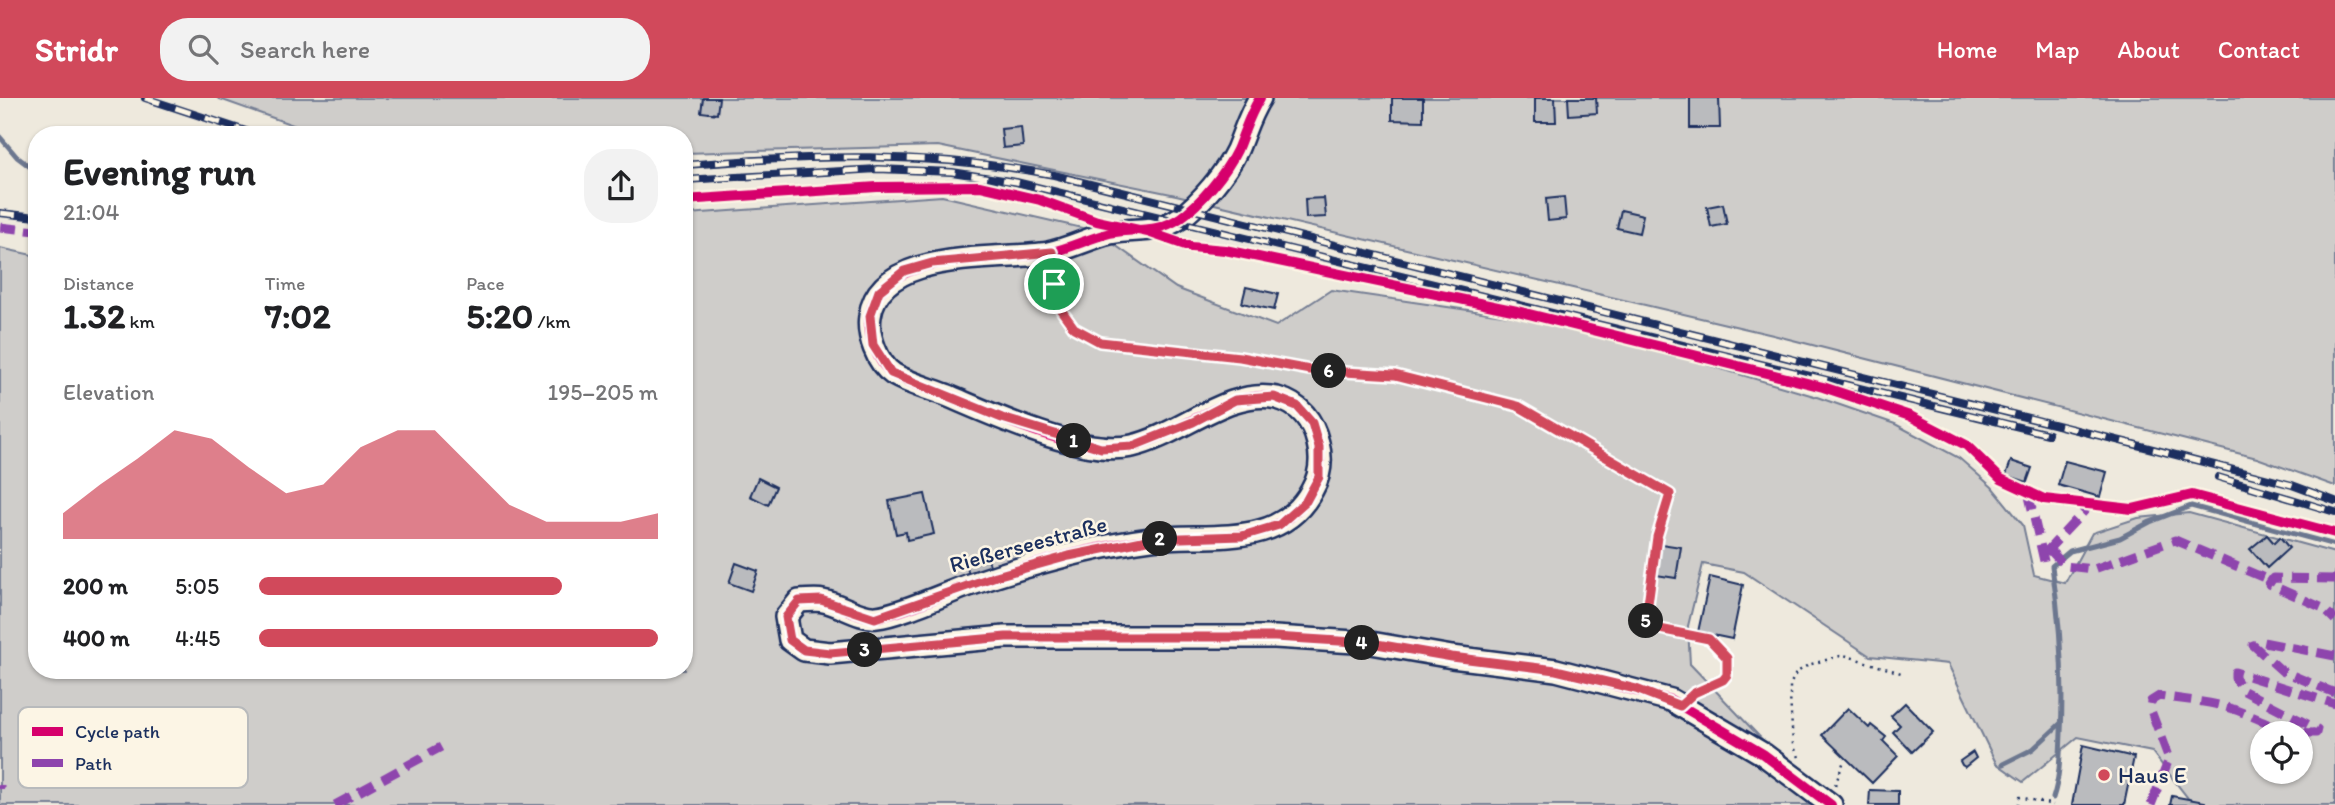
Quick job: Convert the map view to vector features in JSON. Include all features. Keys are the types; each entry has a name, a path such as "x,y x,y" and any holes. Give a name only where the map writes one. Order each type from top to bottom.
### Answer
{"street":[{"name":"Rießerseestraße","path":"1260,98 1248,116 1236,152 1213,183 1177,219 1148,232 1113,232 1052,252 932,263 904,271 879,291 870,316 873,345 891,373 1002,418 1101,448 1133,446 1193,422 1235,400 1274,397 1297,406 1312,423 1319,447 1319,477 1306,501 1279,525 1242,536 1152,539 1069,556 996,576 875,618 821,600 799,601 786,617 790,640 804,650 830,653 1006,637 1275,637 1371,643 1452,657 1556,670 1636,689 1680,706 1832,798"}],"path":[{"path":"1052,252 1061,310 1074,328 1100,342 1240,357 1310,370 1395,375 1518,406 1670,494 1657,537 1645,626 1709,639 1727,658 1729,668 1723,680 1694,693 1680,706"},
{"path":"1807,764 1800,759 1793,745 1790,685 1796,673 1808,665 1844,655 1904,674"},
{"path":"1832,798 1844,761"},
{"path":"2018,805 2020,797 2053,805"}],"shaded area":[{"path":"217,98 2335,98 2335,486 2257,458 1773,335 1176,195 938,146 693,153 693,126 296,126"},
{"path":"942,196 1095,231 1176,288 1276,326 1331,290 1516,317 1656,350 1814,396 1895,424 1959,458 1992,487 2023,525 2034,575 2065,583 2092,533 2138,518 2189,513 2335,553 2335,805 2203,805 2191,802 2152,752 2078,737 2023,782 1996,763 1948,664 1870,656 1744,572 1703,564 1688,626 1690,664 1799,778 1818,805 0,805 0,248 28,254 28,679 693,679 693,214"}],"building":[{"path":"703,98 719,98 717,114 701,112"},
{"path":"1392,98 1423,98 1423,121 1392,120"},
{"path":"1535,98 1555,98 1556,122 1535,122"},
{"path":"1568,98 1596,98 1597,113 1569,115"},
{"path":"1690,98 1719,98 1720,128 1690,128"},
{"path":"1021,127 1023,146 1003,148 1001,129"},
{"path":"1564,197 1566,219 1548,221 1546,199"},
{"path":"1324,198 1326,217 1306,218 1305,199"},
{"path":"1723,204 1727,224 1711,227 1707,207"},
{"path":"1621,210 1643,215 1639,233 1617,228"},
{"path":"1246,287 1278,294 1274,310 1242,303"},
{"path":"2011,461 2032,468 2027,482 2006,475"},
{"path":"2065,461 2107,472 2100,497 2058,485"},
{"path":"758,478 776,487 768,505 750,496"},
{"path":"925,494 934,534 907,540 906,532 896,534 889,501"},
{"path":"2267,535 2274,543 2280,537 2289,548 2267,568 2250,549"},
{"path":"1661,544 1681,547 1676,578 1656,575"},
{"path":"987,555 992,573 970,578 965,560"},
{"path":"736,563 758,571 751,591 729,583"},
{"path":"1710,577 1743,585 1732,639 1698,632"},
{"path":"1905,703 1933,732 1912,752 1893,732 1900,725 1891,716"},
{"path":"1848,708 1869,728 1871,725 1886,737 1883,741 1898,756 1872,783 1822,735"},
{"name":"Haus E","path":"2083,745 2134,757 2124,805 2072,805"},
{"path":"1973,752 1976,758 1965,767 1962,765 1960,761"},
{"path":"1870,790 1898,791 1898,805 1869,805"},
{"path":"2172,796 2205,802 2205,805 2170,805"}],"waterway":[{"path":"0,137 28,165"},
{"path":"2053,798 2059,766 2062,670 2052,566 2070,551 2120,538 2150,522 2191,506 2335,545"},
{"path":"2003,764 2033,749 2061,723"}],"railway":[{"path":"145,98 231,126"},
{"path":"693,164 870,157 961,162 1054,175 2145,447 2292,485 2335,501"},
{"path":"693,179 878,169 952,172 1016,182 2048,434"},
{"path":"0,213 28,216"},
{"path":"2218,477 2335,512"}],"marked path":[{"path":"0,227 28,230"},
{"path":"2028,492 2044,561"},
{"path":"2045,553 2089,506"},
{"path":"2049,549 2065,566 2094,569 2175,540 2269,580"},
{"path":"2335,579 2273,578 2269,584 2323,608 2335,620"},
{"path":"2335,656 2264,642 2253,645 2282,671 2335,693"},
{"path":"2151,805 2169,759 2150,708 2151,701 2159,696 2224,706 2304,733 2316,733 2317,729 2244,691 2235,678 2235,672 2335,704"},
{"path":"335,805 441,747"}],"cycle path":[{"path":"1260,98 1237,150 1220,178 1180,218 1162,227 1110,233 1048,253 944,262 917,268 895,279 878,294 869,323 874,348 882,363 893,374 1013,423 1064,440 1089,445 1112,448 1150,441 1241,399 1259,396 1277,398 1292,404 1309,421 1316,435 1320,455 1317,479 1298,509 1281,522 1240,535 1151,539 1059,558 877,617 857,614 823,601 799,601 786,617 790,640 804,650 830,653 1005,637 1275,637 1371,643 1452,657 1556,670 1671,700 1763,754 1831,805"},
{"path":"693,199 877,187 980,186 1040,200 1097,221 1148,232 1191,247 1225,250 1517,311 1823,387 1910,416 1966,445 2001,479 2044,499 2132,509 2192,495 2335,533"}],"place":[{"name":"Haus E","path":"2104,775"}],"route":[{"path":"1052,252 1054,284 1061,310 1074,328 1100,342 1240,357 1310,370 1395,375 1518,406 1616,460 1670,494 1662,513 1651,568 1645,626 1709,639 1727,658 1727,675 1714,685 1694,693 1680,706 1671,700 1636,689 1556,670 1452,657 1371,643 1275,637 1006,637 830,653 804,650 790,640 786,617 799,601 821,600 875,618 996,576 1069,556 1152,539 1242,536 1279,525 1306,501 1319,477 1319,447 1312,423 1297,406 1274,397 1235,400 1193,422 1133,446 1101,448 1002,418 891,373 873,345 870,316 879,291 904,271 932,263 1052,252"}]}
